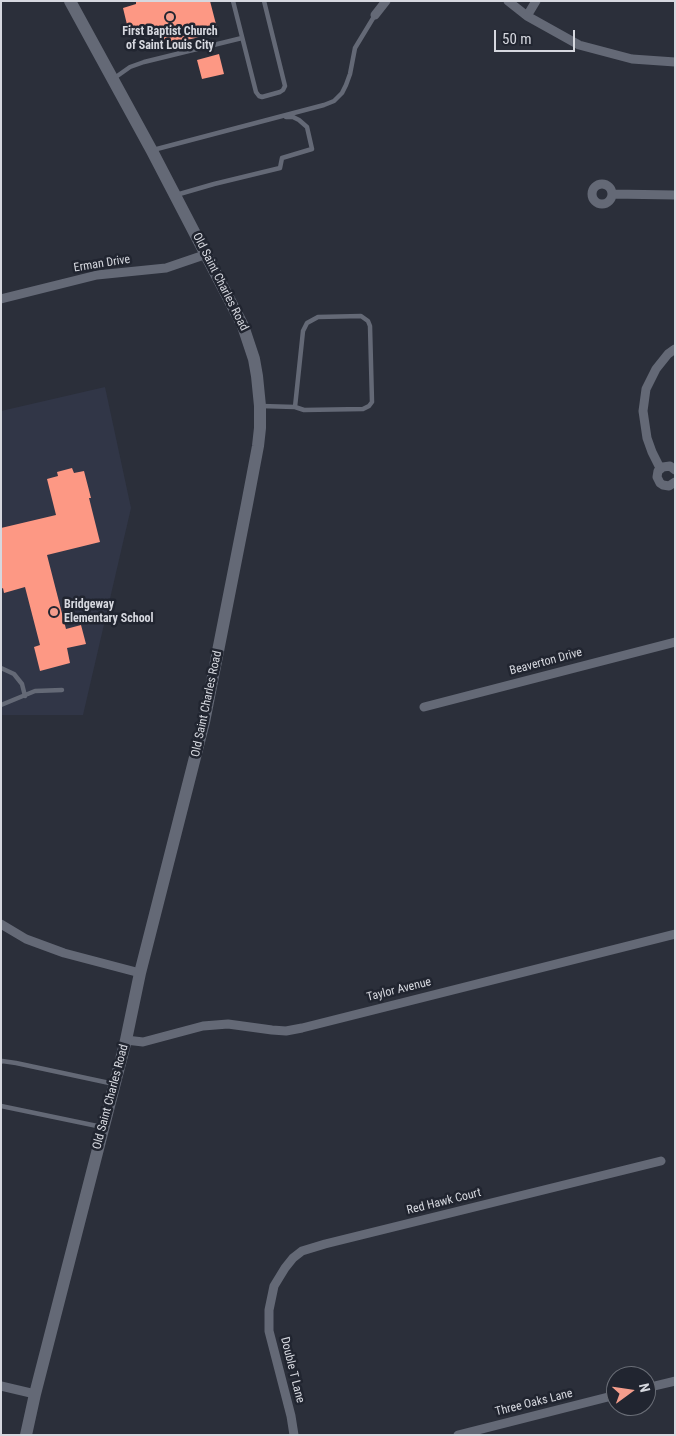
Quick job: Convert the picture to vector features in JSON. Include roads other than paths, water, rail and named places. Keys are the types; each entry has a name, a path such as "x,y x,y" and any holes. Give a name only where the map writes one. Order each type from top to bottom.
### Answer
{"street":[{"name":"Old Saint Charles Road","path":"26,1435 204,722 260,428 257,376 254,359 243,326 207,254 70,1"},
{"path":"375,15 386,1"},
{"path":"508,1 527,16 578,45 632,58 675,62"},
{"path":"527,16 536,1"},
{"path":"612,194 675,195"},
{"name":"Erman Drive","path":"1,300 97,275 166,268 207,254"},
{"path":"660,468 646,438 643,411 646,389 656,369 675,349"},
{"path":"675,470 670,466 666,466 660,468 657,474 660,483 666,486 675,482"},
{"name":"Beaverton Drive","path":"424,707 675,642"},
{"path":"1,924 33,942 140,973"},
{"name":"Taylor Avenue","path":"126,1040 143,1042 203,1026 228,1024 286,1031 302,1028 675,934"},
{"name":"Red Hawk Court","path":"269,1310 274,1286 293,1258 302,1252 325,1244 661,1161"},
{"name":"Double T Lane","path":"269,1310 269,1331 291,1416 294,1435"},
{"path":"656,1385 675,1380"},
{"path":"1,1386 35,1394"},
{"name":"Three Oaks Lane","path":"458,1435 493,1431 606,1398"}],"lane":[{"path":"233,1 257,94 262,97 285,89 285,82 264,1"},
{"path":"152,151 330,103 338,97 348,80 355,48 375,15"},
{"path":"113,79 144,62 242,38"},
{"path":"175,196 214,184 280,168 282,158 312,149 307,127 299,120 281,117"},
{"path":"260,406 295,407 304,410 363,409 369,406 372,402 370,326 368,320 361,316 318,317 307,323 303,331 295,407"},
{"path":"1,668 14,674 22,684 25,696"},
{"path":"1,705 35,691 62,690"},
{"path":"1,1062 16,1062 115,1084"},
{"path":"1,1106 104,1127"}],"place":[{"name":"First Baptist Church of Saint Louis City","path":"170,17"},
{"name":"Bridgeway Elementary School","path":"54,612"}]}
